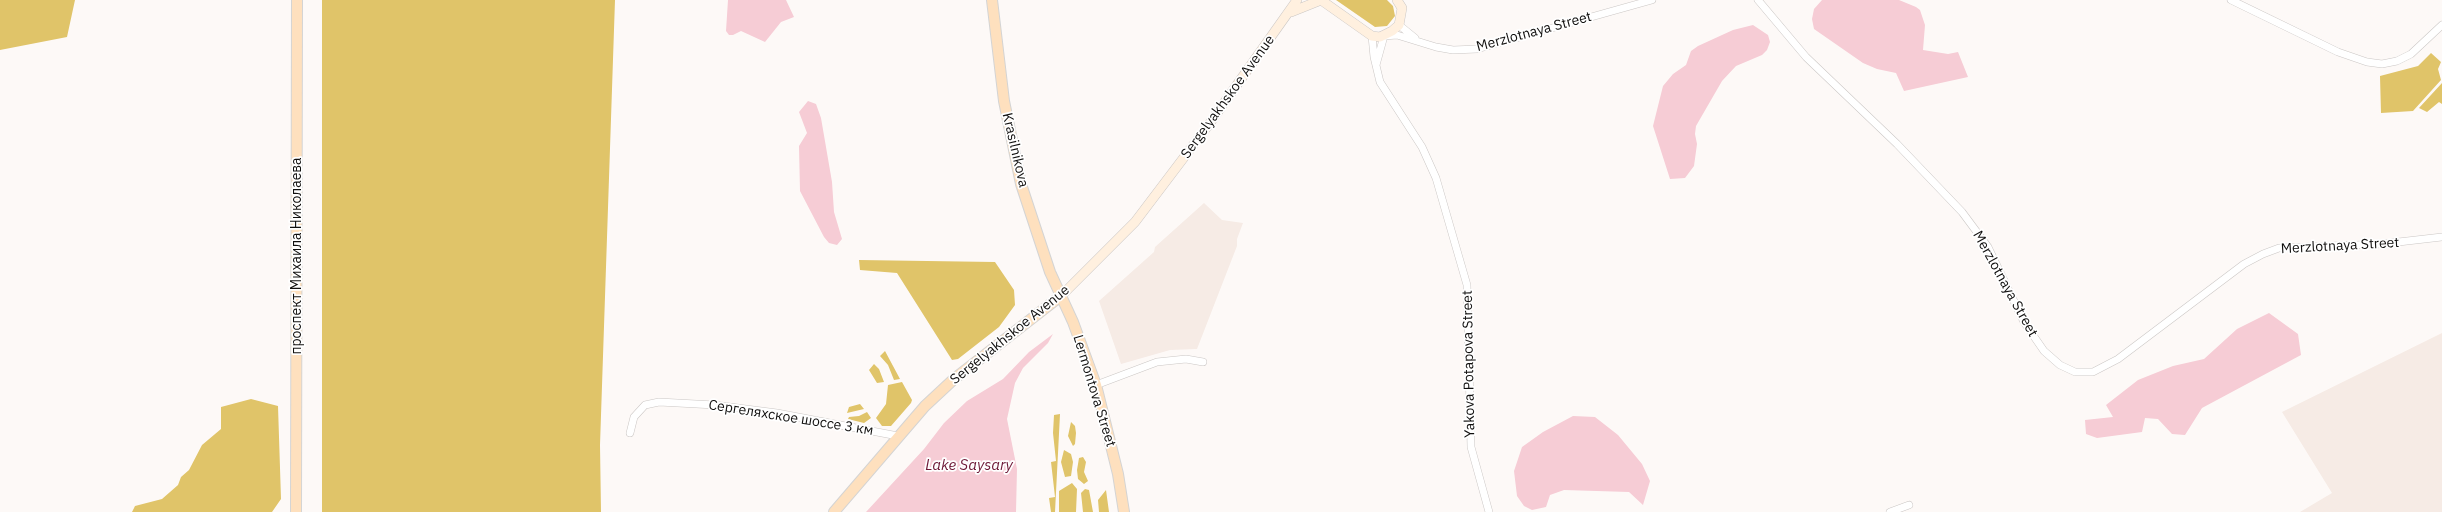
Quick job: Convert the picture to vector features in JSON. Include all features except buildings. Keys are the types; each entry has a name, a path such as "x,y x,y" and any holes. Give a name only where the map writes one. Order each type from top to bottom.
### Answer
{"main road":[{"name":"проспект Михаила Николаева","path":"296,512 297,0"},
{"name":"Krasilnikova","path":"992,0 1004,101 1021,184 1050,272 1062,295"},
{"name":"Sergelyakhskoe Avenue","path":"834,512 925,406 954,379 1039,315 1062,295 1135,222 1190,150 1297,0"},
{"path":"1288,14 1303,5 1321,0 1372,36 1384,36 1399,25 1402,8 1397,0"},
{"name":"Lermontova Street","path":"1062,295 1096,385 1118,474 1124,512"}],"street":[{"name":"Merzlotnaya Street","path":"1416,39 1436,47 1453,50 1477,49 1652,0"},
{"name":"Merzlotnaya Street","path":"1758,0 1806,56 1897,144 1962,212 1988,247 2024,322 2044,352 2060,365 2075,372 2092,372 2118,359 2244,264 2279,248 2381,244 2442,237"},
{"path":"2231,0 2338,52 2367,62 2382,64 2397,61 2411,54 2442,25"},
{"path":"1399,25 1416,39"},
{"path":"1376,66 1384,36 1397,34 1416,39"},
{"name":"Yakova Potapova Street","path":"1372,36 1380,82 1422,147 1436,178 1467,285 1471,447 1489,512"},
{"path":"1096,385 1157,362 1186,359 1203,362"},
{"name":"Сергеляхское шоссе 3 км","path":"630,432 634,417 645,405 659,402 714,405 777,413 898,436"},
{"path":"1890,512 1909,505"}],"shaded area":[{"path":"0,0 75,0 67,37 0,50"},
{"path":"322,0 615,0 600,445 601,512 322,512"},
{"path":"1336,0 1387,0 1393,6 1395,16 1387,26 1375,27"},
{"path":"2431,53 2441,62 2438,69 2441,80 2413,111 2381,113 2380,76 2418,66"},
{"path":"2442,83 2442,104 2439,102 2427,112 2419,108"},
{"path":"1204,203 1222,220 1243,223 1237,239 1237,246 1197,349 1170,350 1121,364 1099,301 1154,252 1155,247"},
{"path":"859,260 995,262 1014,290 1015,305 999,327 958,359 952,360 897,273 860,270"},
{"path":"2442,333 2442,512 2300,512 2332,493 2282,412"},
{"path":"885,351 900,379 894,380 888,365 880,356"},
{"path":"874,364 879,369 884,382 877,383 869,370"},
{"path":"902,382 912,400 911,403 891,426 882,426 876,418 886,404 888,385"},
{"path":"251,399 278,406 281,499 272,512 132,512 135,506 162,499 178,485 181,477 189,470 202,445 221,429 221,407"},
{"path":"860,404 864,409 847,413 849,407"},
{"path":"867,412 871,418 864,423 848,419 849,417 859,416"},
{"path":"1060,414 1055,512 1051,512 1049,498 1055,497 1051,462 1056,461 1053,433 1054,415"},
{"path":"1071,422 1075,426 1076,433 1075,444 1073,446 1068,436"},
{"path":"1064,450 1071,454 1073,462 1071,476 1065,477 1061,462"},
{"path":"1083,457 1086,462 1084,472 1088,481 1084,484 1078,479 1077,470 1079,458"},
{"path":"1072,483 1077,489 1076,512 1059,512 1059,491"},
{"path":"1085,489 1089,490 1093,512 1083,512 1081,493"},
{"path":"1106,490 1109,512 1099,512 1098,500"}],"water":[{"path":"728,0 786,0 794,17 781,22 765,42 741,31 733,35 729,35 726,31"},
{"path":"1822,0 1899,0 1916,7 1920,10 1925,25 1923,50 1948,54 1958,52 1968,77 1904,91 1896,73 1877,69 1863,63 1814,29 1812,19 1814,9"},
{"path":"1753,25 1768,35 1770,42 1767,50 1762,55 1736,66 1722,81 1696,126 1695,134 1697,144 1694,166 1685,178 1670,179 1653,126 1663,86 1673,74 1686,65 1691,51 1698,46 1733,30"},
{"path":"808,101 816,104 821,118 832,182 834,212 842,239 837,245 829,243 824,237 800,191 799,146 807,133 799,112"},
{"path":"2269,313 2298,334 2301,355 2202,408 2185,435 2172,434 2158,419 2145,418 2142,432 2097,438 2086,434 2085,420 2113,417 2106,405 2138,380 2173,366 2204,359 2237,329"},
{"name":"Lake Saysary","path":"1053,334 1048,343 1023,368 1015,383 1007,419 1017,469 1016,512 866,512 924,449 944,423 967,401 1003,379 1029,352"},
{"path":"1573,416 1595,417 1618,435 1642,464 1650,481 1643,505 1629,492 1564,490 1550,495 1546,507 1532,510 1524,506 1517,496 1514,471 1522,447 1543,432"}]}
